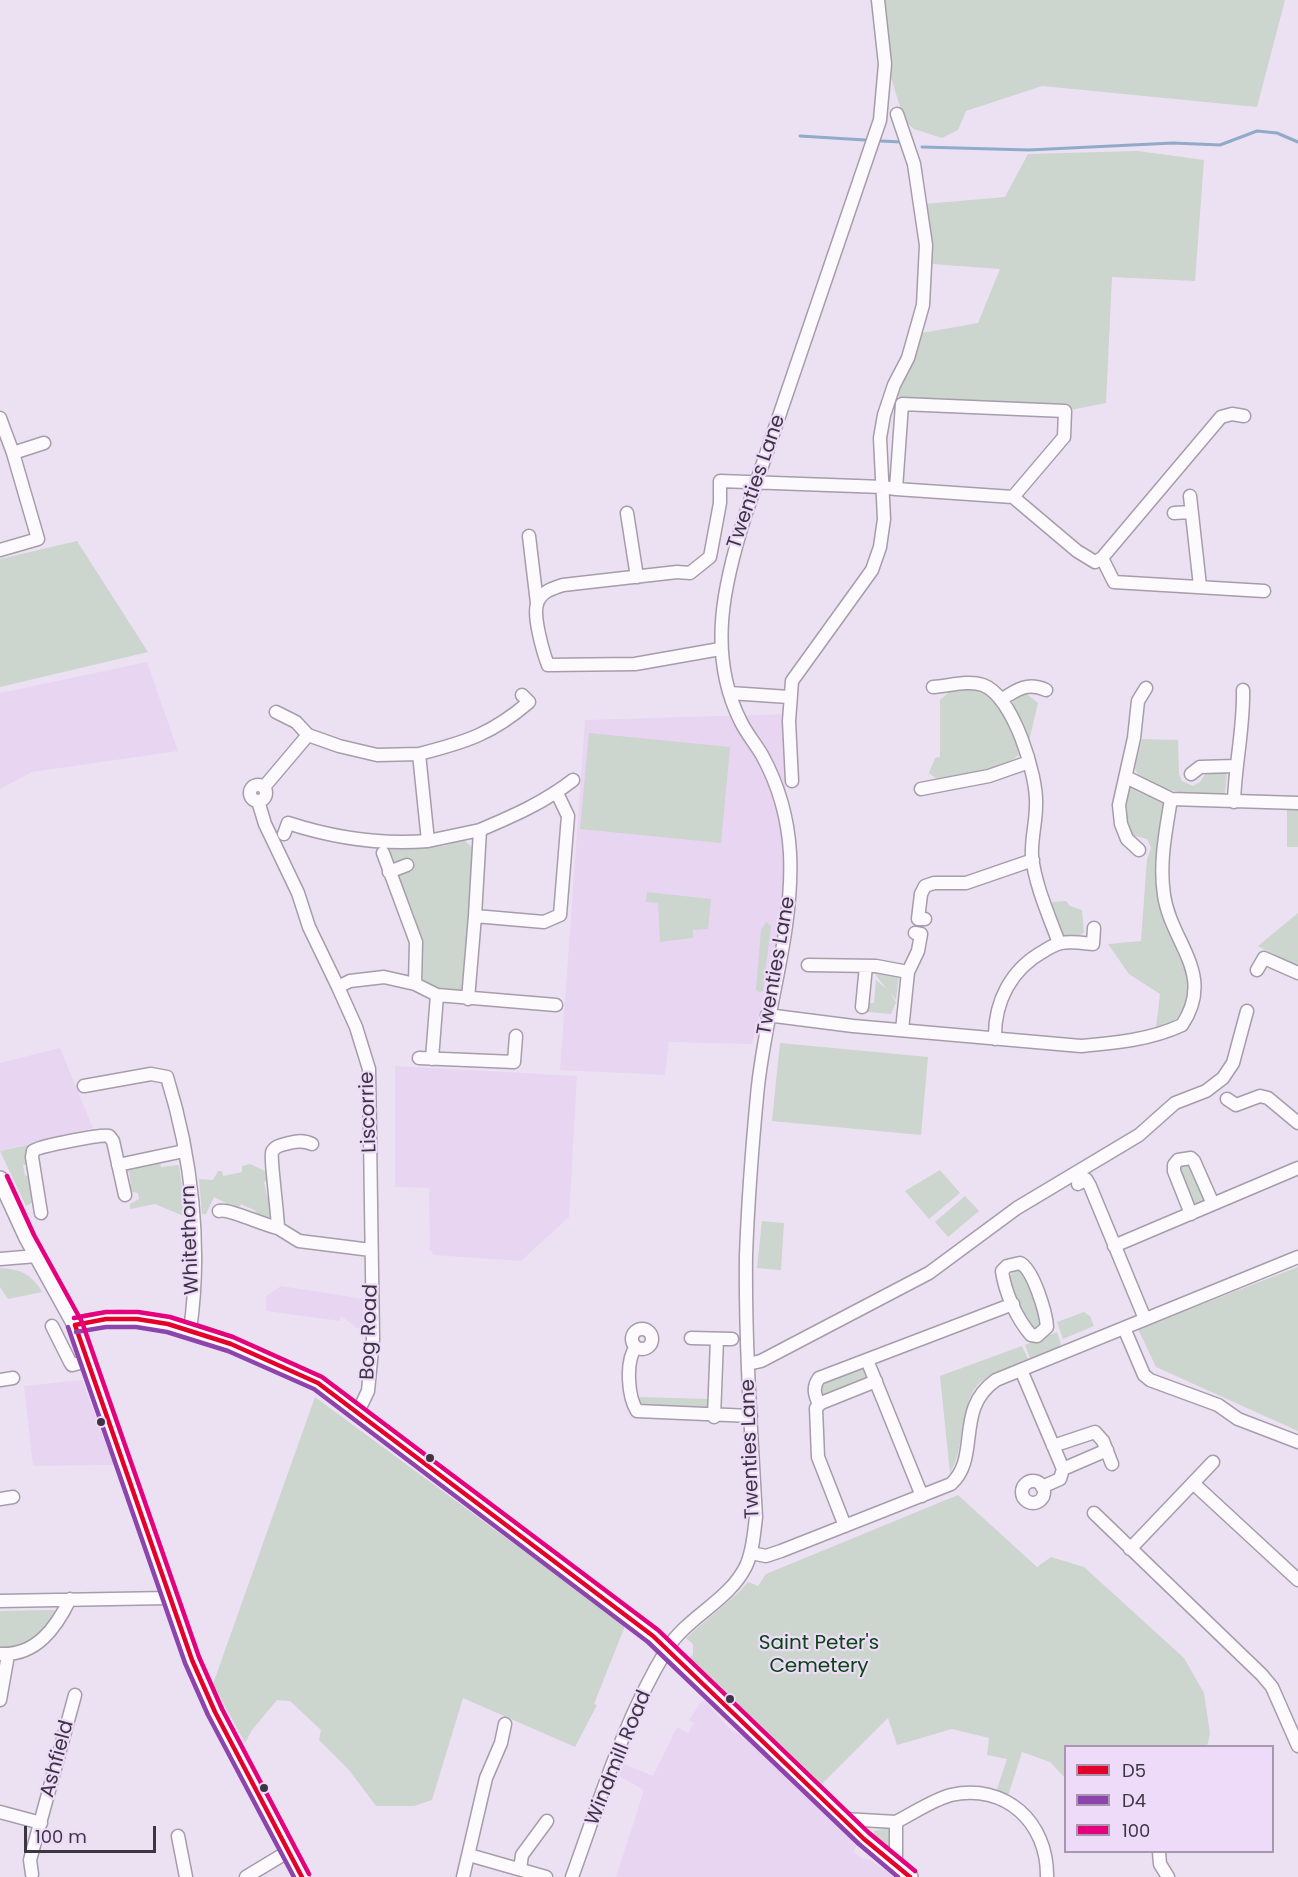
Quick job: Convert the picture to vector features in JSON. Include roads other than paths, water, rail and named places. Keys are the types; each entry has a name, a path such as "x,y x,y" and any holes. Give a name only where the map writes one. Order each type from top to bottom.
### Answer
{"main road":[{"path":"0,1179 37,1256 75,1325 168,1598 215,1712 302,1877"},
{"path":"75,1325 91,1320 121,1319 190,1330 257,1355 318,1383 609,1601 667,1649 896,1868 910,1877"}],"street":[{"name":"Twenties Lane","path":"667,1649 677,1635 729,1590 741,1574 751,1553 756,1517 748,1364 746,1255 757,1093 767,1015 788,920 790,853 783,804 774,780 740,721 730,693 720,649 723,607 729,566 880,120 885,64 878,0"},
{"path":"792,781 789,697 792,681 798,668 872,570 882,538 883,487 880,438 884,415 917,331 922,305 926,245 914,164 897,114"},
{"path":"896,489 902,404 1065,411 1064,437 1013,497"},
{"path":"537,603 546,591 563,585 690,573 710,557 720,503 720,481 883,487 1013,497 1089,561 1095,562 1102,558 1221,417 1232,414 1244,416"},
{"path":"0,418 14,453 38,539 0,550"},
{"path":"14,453 44,443"},
{"path":"1190,496 1200,586"},
{"path":"1174,513 1191,512"},
{"path":"627,513 637,577"},
{"path":"530,536 538,623 548,665 635,664 720,649"},
{"path":"1102,558 1114,582 1264,591"},
{"path":"933,687 967,683 981,684 992,689 1014,722 1029,762 1037,804 1033,860 1059,943"},
{"path":"1001,700 1024,686 1034,685 1046,690"},
{"path":"1139,850 1127,839 1121,824 1119,805 1137,726 1138,701 1146,688"},
{"path":"1234,802 1236,766 1244,715 1243,690"},
{"path":"730,693 789,697"},
{"path":"276,712 296,722 308,735 339,746 377,755 419,754 470,741 505,723 529,702 522,695"},
{"name":"Liscorrie","path":"308,735 264,787 266,795 258,801 265,824 298,893 309,927 356,1027 369,1069 371,1250"},
{"path":"419,754 428,841"},
{"path":"921,789 989,776 1029,762"},
{"path":"1191,774 1200,767 1236,766"},
{"path":"1126,777 1171,799 1298,803"},
{"path":"284,834 288,823 343,839 406,843 428,841 480,830 557,793 573,780"},
{"path":"475,916 544,922 560,915 568,816 557,793"},
{"path":"767,1015 1081,1046 1118,1043 1165,1033 1182,1025 1194,999 1194,976 1190,956 1164,898 1164,839 1171,799"},
{"path":"468,999 480,830"},
{"path":"383,853 416,942 415,984"},
{"path":"925,919 918,919 921,894 925,886 934,883 966,883 1033,860"},
{"path":"389,872 407,865"},
{"path":"995,1039 998,1005 1004,990 1032,957 1059,943 1093,944 1094,928"},
{"path":"902,1030 908,972 918,951 921,934 915,933"},
{"path":"1257,970 1264,958 1298,973"},
{"path":"808,965 866,966 908,972"},
{"path":"826,966 826,979"},
{"path":"862,1007 866,966"},
{"path":"338,987 350,981 384,977 415,984 437,995 556,1005"},
{"path":"432,1059 437,995"},
{"path":"748,1364 761,1361 929,1273 1017,1208 1139,1135 1175,1103 1206,1091 1223,1078 1233,1063 1247,1011"},
{"path":"419,1058 514,1062 516,1036"},
{"name":"Whitethorn","path":"84,1086 151,1074 167,1077 184,1151 193,1215 195,1263 190,1330"},
{"path":"1227,1099 1236,1105 1260,1096 1268,1098 1298,1123"},
{"path":"40,1213 32,1157 33,1151 39,1147 105,1134 113,1141 125,1195"},
{"path":"278,1228 277,1188 270,1161 272,1151 279,1146 299,1141 312,1144"},
{"path":"118,1165 184,1151"},
{"path":"1191,1214 1174,1171 1174,1165 1178,1160 1194,1161 1213,1204"},
{"path":"1114,1246 1298,1168"},
{"path":"1078,1184 1086,1179 1145,1320"},
{"path":"219,1211 231,1211 258,1224 278,1228 299,1241 371,1250"},
{"name":"Bog Road","path":"358,1412 368,1391 371,1372 373,1312 371,1250"},
{"path":"0,1259 37,1256"},
{"path":"751,1553 766,1556 951,1484 960,1473 973,1412 982,1390 996,1380 1298,1257"},
{"path":"1020,1263 1026,1266 1030,1273 1046,1319 1047,1327 1043,1333 1031,1335 1013,1304 1002,1271 1007,1266 1020,1263"},
{"path":"819,1405 814,1393 815,1384 819,1378 1013,1304"},
{"path":"52,1326 72,1365 88,1361"},
{"path":"1124,1328 1144,1375 1150,1380 1218,1405 1238,1419 1298,1442"},
{"path":"691,1338 732,1339"},
{"path":"714,1417 717,1340"},
{"path":"636,1347 632,1353 630,1392 637,1411 714,1417 751,1416"},
{"path":"867,1360 922,1496"},
{"path":"1021,1370 1063,1469 1060,1479 1042,1486"},
{"path":"0,1380 13,1378"},
{"path":"845,1526 818,1457 816,1408 876,1381"},
{"path":"1053,1446 1095,1432 1100,1436 1112,1464"},
{"path":"1063,1469 1107,1450"},
{"path":"1130,1550 1213,1462"},
{"path":"1194,1483 1298,1580"},
{"path":"1094,1513 1262,1675 1272,1687 1298,1746"},
{"path":"0,1601 168,1598"},
{"path":"0,1700 4,1654 23,1650 50,1634 70,1599"},
{"name":"Windmill Road","path":"572,1877 631,1719 667,1649"},
{"name":"Ashfield","path":"32,1874 30,1860 75,1695"},
{"path":"462,1877 486,1779 501,1743 505,1724"},
{"path":"844,1819 896,1822 948,1796 968,1792 1000,1797 1024,1813 1037,1830 1045,1848 1047,1877"},
{"name":"Ashfield","path":"0,1812 41,1823"},
{"path":"520,1869 522,1855 547,1821"},
{"path":"896,1822 896,1868"},
{"path":"178,1836 186,1877"},
{"path":"246,1877 289,1851"},
{"path":"1159,1853 1161,1864 1168,1877"},
{"path":"469,1855 546,1877"}],"waterway":[{"path":"922,147 1029,150 1173,143 1220,145 1257,131 1277,133 1298,142"},
{"path":"800,136 865,140"},
{"path":"881,141 901,142"}],"park label":[{"name":"Saint Peter's Cemetery","path":"819,1656"}]}
